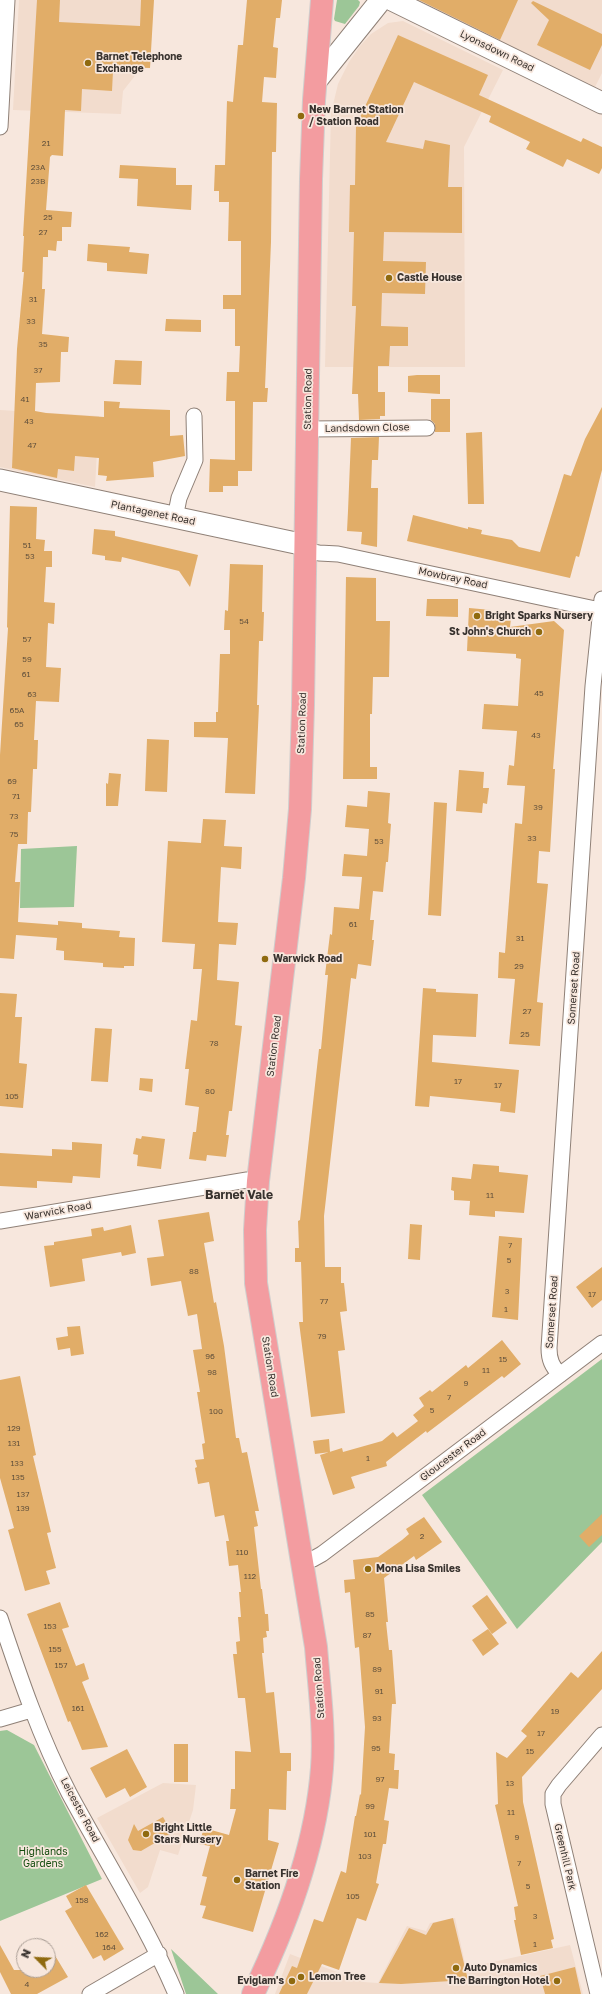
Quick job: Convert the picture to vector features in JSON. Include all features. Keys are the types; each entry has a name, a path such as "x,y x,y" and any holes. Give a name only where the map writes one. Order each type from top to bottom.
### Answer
{"main road":[{"name":"Station Road","path":"253,1994 272,1954 289,1911 310,1840 322,1768 321,1703 316,1647 256,1283 255,1230 258,1181 296,855 303,705 311,187 316,81 322,0"}],"street":[{"path":"0,127 7,0"},
{"path":"316,81 381,0"},
{"name":"Lyonsdown Road","path":"392,0 602,102"},
{"path":"175,518 179,498 195,460 194,416"},
{"name":"Landsdown Close","path":"308,429 428,428"},
{"name":"Plantagenet Road","path":"0,480 305,548"},
{"name":"Mowbray Road","path":"305,548 319,553 338,554 601,604"},
{"name":"Somerset Road","path":"560,1375 552,1366 549,1348 601,604"},
{"name":"Warwick Road","path":"0,1221 247,1180 258,1181"},
{"name":"Gloucester Road","path":"302,1562 313,1559 322,1554 602,1343"},
{"name":"Leicester Road","path":"0,1618 32,1710 69,1792 159,1954 176,1994"},
{"path":"0,1718 32,1710"},
{"name":"Greenhill Park","path":"598,1994 553,1804 553,1794 558,1785 602,1735"},
{"path":"90,1994 159,1954"}],"shaded area":[{"path":"19,0 153,0 150,68 141,68 123,91 121,114 13,110"},
{"path":"412,0 602,0 602,73 595,87"},
{"path":"403,21 503,70 464,147 465,367 325,367 331,113 338,84 349,62 360,46 371,34 388,23"},
{"path":"0,410 99,416 95,487 0,467"},
{"name":"Bright Little Stars Nursery","path":"163,1783 196,1785 193,1810 178,1855 160,1850 148,1887 140,1893 97,1818"},
{"path":"455,1918 466,1968 570,1945 583,1994 275,1994 290,1954 363,1982 378,1983 407,1926 426,1931 430,1923"}],"green space":[{"path":"337,0 358,0 360,2 359,6 345,24 335,21 334,19"},
{"path":"77,846 74,907 20,908 21,849"},
{"path":"602,1359 602,1542 517,1629 422,1495"},
{"name":"Highlands Gardens","path":"7,1730 34,1745 102,1879 0,1921 0,1731"},
{"path":"171,1949 218,1994 186,1994"}],"building":[{"path":"37,0 60,0 59,22 140,26 141,0 154,0 150,68 123,67 123,71 113,71 112,91 82,89 81,111 65,110 63,156 52,155 50,157 46,210 72,212 71,227 62,227 62,241 57,241 56,251 48,250 48,257 43,257 42,289 45,289 42,334 69,337 68,352 61,352 60,382 36,383 35,411 104,417 104,401 120,402 119,408 170,410 170,436 183,435 185,456 153,462 154,477 106,481 107,476 98,475 99,458 75,456 74,471 58,469 57,478 12,468 17,349 24,272 22,272 23,236"},
{"path":"247,0 282,0 280,18 276,18 273,47 278,48 276,78 264,77 262,102 277,103 276,152 272,152 271,242 265,388 268,388 267,402 253,402 252,471 238,471 238,486 223,486 223,492 209,492 210,459 235,460 235,401 226,401 227,372 239,372 240,346 235,346 235,309 223,309 223,295 241,295 241,241 228,241 229,202 219,202 219,191 214,191 215,165 225,165 227,101 233,102 238,45 243,45"},
{"path":"419,0 518,0 500,40"},
{"path":"533,1 602,34 602,45 590,70 537,45 549,20 531,3"},
{"path":"398,35 488,75 479,95 581,142 583,138 602,147 602,168 599,174 567,159 563,167 526,149 530,142 489,122 491,116 414,82 386,142 423,149 425,140 450,145 448,187 462,187 462,233 384,232 383,261 426,262 425,294 382,293 381,326 408,327 408,346 390,346 389,366 378,366 378,392 385,392 385,416 380,416 380,419 359,420 358,394 352,394 356,306 352,306 354,232 349,232 350,185 355,185 356,126"},
{"path":"120,165 176,168 176,185 192,185 191,210 137,206 138,179 119,178"},
{"path":"88,244 130,247 129,252 149,254 147,274 107,271 107,263 87,261"},
{"path":"166,319 201,320 201,332 165,331"},
{"path":"115,360 142,361 141,385 113,384"},
{"path":"440,375 440,394 408,392 408,376"},
{"path":"431,399 450,399 450,432 435,432 435,424 431,420"},
{"path":"602,407 602,470 579,557 576,556 570,578 407,541 413,515 468,529 468,527 482,530 481,534 512,540 519,547 540,552 564,474 571,476 585,439"},
{"path":"482,432 484,504 468,504 466,433"},
{"path":"379,437 378,460 372,460 371,488 378,488 377,547 361,544 362,532 347,531 351,438"},
{"path":"10,506 37,507 36,539 45,540 44,551 52,551 52,567 46,567 44,602 55,603 54,624 48,623 46,667 61,668 59,702 36,701 34,740 38,740 37,769 33,769 31,812 28,812 27,844 18,844 15,882 20,882 18,922 58,925 58,921 82,923 82,928 120,931 119,937 135,938 134,966 124,966 124,968 103,967 103,963 64,960 64,951 56,950 57,938 16,935 14,959 0,958 0,755 8,628"},
{"path":"94,529 115,531 115,536 198,555 190,587 179,571 122,557 121,562 105,560 105,556 92,554"},
{"path":"230,564 263,565 263,641 259,641 257,705 259,705 255,794 225,793 228,738 194,737 194,722 216,722 216,712 218,712 220,654 230,654 230,630 224,630 225,610 228,611"},
{"path":"346,577 376,578 376,621 390,621 389,677 373,677 372,714 370,714 370,767 377,767 377,779 343,779"},
{"path":"427,599 458,599 458,617 426,616"},
{"path":"469,608 491,610 491,617 511,618 510,627 554,621 564,630 553,769 555,769 550,852 539,851 537,883 548,884 537,1002 543,1003 540,1046 509,1044 515,979 498,978 499,952 505,953 515,823 522,824 525,786 507,785 509,765 514,766 517,731 482,729 484,704 518,706 521,659 516,658 516,654 467,651"},
{"path":"147,739 169,740 167,792 145,791"},
{"path":"459,770 484,772 483,788 489,788 487,804 483,803 482,813 456,811"},
{"path":"109,773 121,774 118,806 106,806 106,783 108,784"},
{"path":"368,791 390,793 388,823 391,824 388,862 386,862 383,892 373,891 370,920 374,920 372,940 374,940 371,966 358,964 356,979 351,978 324,1216 325,1267 341,1267 341,1283 344,1283 347,1311 340,1312 345,1350 338,1351 345,1413 311,1417 299,1322 303,1322 301,1262 295,1262 295,1248 299,1248 298,1221 300,1220 319,1049 321,1049 328,975 325,975 330,934 332,935 334,907 359,909 362,877 342,876 344,854 367,856 369,829 345,827 347,805 367,807"},
{"path":"434,802 447,803 441,916 428,915"},
{"path":"203,819 226,820 224,846 242,847 241,869 221,867 218,922 238,923 236,945 219,944 217,980 239,982 235,1025 242,1026 232,1111 229,1111 226,1135 229,1135 226,1157 207,1155 206,1161 189,1159 193,1132 196,1132 199,1107 185,1105 189,1069 185,1069 191,1020 197,1021 202,969 193,969 195,944 162,942 168,841 201,843"},
{"path":"423,988 436,989 436,992 478,994 476,1037 433,1035 432,1062 519,1070 515,1113 500,1111 501,1103 430,1096 429,1107 415,1106"},
{"path":"0,993 17,994 15,1017 22,1017 19,1063 27,1064 23,1108 0,1106"},
{"path":"95,1028 112,1029 108,1082 91,1081"},
{"path":"140,1078 153,1079 152,1092 139,1090"},
{"path":"142,1136 165,1139 161,1169 137,1166 138,1155 133,1154 136,1138 141,1139"},
{"path":"72,1142 102,1144 100,1178 73,1176 72,1183 37,1181 37,1188 0,1186 0,1153 52,1156 52,1149 72,1150"},
{"path":"473,1164 499,1166 499,1172 528,1175 524,1213 495,1211 495,1217 469,1215 470,1201 454,1200 454,1191 451,1190 452,1177 471,1179"},
{"path":"209,1212 214,1241 204,1243 214,1303 216,1302 224,1346 236,1438 239,1438 242,1453 247,1452 259,1511 255,1511 258,1526 254,1527 265,1614 268,1614 269,1631 266,1631 267,1637 263,1638 264,1653 262,1653 266,1693 274,1692 280,1753 291,1753 291,1771 287,1771 286,1810 269,1809 268,1840 279,1843 253,1932 202,1918 206,1906 200,1905 207,1877 202,1876 210,1846 199,1844 204,1828 229,1835 236,1809 230,1809 231,1789 235,1789 235,1751 251,1752 245,1698 238,1698 233,1654 237,1654 236,1642 240,1641 238,1617 241,1617 239,1592 241,1592 238,1565 229,1566 226,1541 229,1541 224,1515 215,1517 209,1482 198,1484 195,1468 197,1467 195,1460 204,1459 202,1444 205,1443 197,1392 200,1392 193,1350 202,1349 197,1314 188,1316 181,1281 151,1286 147,1258 164,1256 158,1220"},
{"path":"410,1224 422,1225 420,1260 408,1259"},
{"path":"131,1225 136,1253 122,1256 121,1252 82,1259 85,1281 50,1287 44,1246 54,1245 54,1242 92,1236 91,1229 103,1227 104,1231"},
{"path":"499,1236 522,1238 518,1320 492,1317"},
{"path":"602,1267 602,1300 592,1308 576,1287"},
{"path":"80,1326 84,1354 71,1356 70,1348 58,1350 56,1338 68,1336 67,1327"},
{"path":"502,1340 521,1364 504,1378 502,1376 427,1433 426,1431 386,1462 387,1466 351,1477 355,1488 333,1495 320,1455 342,1448 343,1452 382,1441 393,1432 397,1437 418,1421 413,1415 424,1406 419,1398 430,1390 432,1392 466,1365 468,1368"},
{"path":"20,1376 36,1455 33,1456 51,1532 47,1533 56,1568 46,1571 50,1584 25,1591 8,1530 14,1528 0,1478 0,1380"},
{"path":"329,1439 330,1452 315,1454 313,1441"},
{"path":"602,1514 602,1535 589,1547 579,1536"},
{"path":"424,1517 442,1542 416,1560 414,1556 384,1578 388,1622 386,1622 389,1650 392,1650 396,1704 392,1704 389,1753 395,1754 394,1770 399,1770 398,1789 389,1788 384,1820 389,1821 386,1844 383,1844 376,1883 379,1884 366,1921 357,1918 339,1970 322,1964 307,1994 279,1994 292,1966 297,1968 314,1919 323,1922 341,1871 346,1873 355,1816 360,1794 361,1795 365,1727 359,1647 355,1648 350,1592 345,1593 344,1580 355,1579 353,1560 378,1557 409,1534 406,1529"},
{"path":"487,1595 507,1623 492,1634 472,1606"},
{"path":"60,1602 69,1627 62,1629 76,1666 84,1663 89,1679 82,1682 108,1747 82,1750 70,1721 68,1722 27,1614"},
{"path":"488,1629 499,1644 483,1656 472,1640"},
{"path":"602,1651 602,1689 522,1777 523,1802 554,1939 551,1940 553,1948 521,1955 514,1920 516,1920 514,1907 518,1906 495,1805 498,1804 496,1752 507,1758 527,1736 521,1731 571,1672 578,1678"},
{"path":"174,1744 188,1744 188,1782 174,1782"},
{"path":"127,1749 147,1787 130,1797 125,1788 106,1798 90,1768"},
{"path":"163,1817 172,1833 141,1851 133,1850 128,1840 134,1824 138,1831"},
{"path":"86,1885 124,1949 104,1961 101,1955 93,1959 65,1911 72,1907 66,1896"},
{"path":"453,1918 468,1980 401,1984 379,1983 409,1928 426,1935 433,1923"},
{"path":"0,1945 14,1970 16,1970 16,1978 56,1978 56,1957 68,1977 37,1994 11,1994 0,1972"},
{"path":"575,1967 581,1994 545,1994 540,1976"}],"place":[{"name":"Barnet Telephone Exchange","path":"88,63"},
{"name":"New Barnet Station / Station Road","path":"301,116"},
{"name":"Castle House","path":"389,278"},
{"name":"Bright Sparks Nursery","path":"477,616"},
{"name":"St John's Church","path":"539,632"},
{"name":"Warwick Road","path":"265,959"},
{"name":"Mona Lisa Smiles","path":"368,1569"},
{"name":"Bright Little Stars Nursery","path":"146,1834"},
{"name":"Barnet Fire Station","path":"237,1880"},
{"name":"Auto Dynamics","path":"456,1968"},
{"name":"Lemon Tree","path":"301,1977"},
{"name":"Eviglam's","path":"292,1981"},
{"name":"The Barrington Hotel","path":"557,1981"}],"district":[{"name":"Barnet Vale","path":"239,1195"}]}
